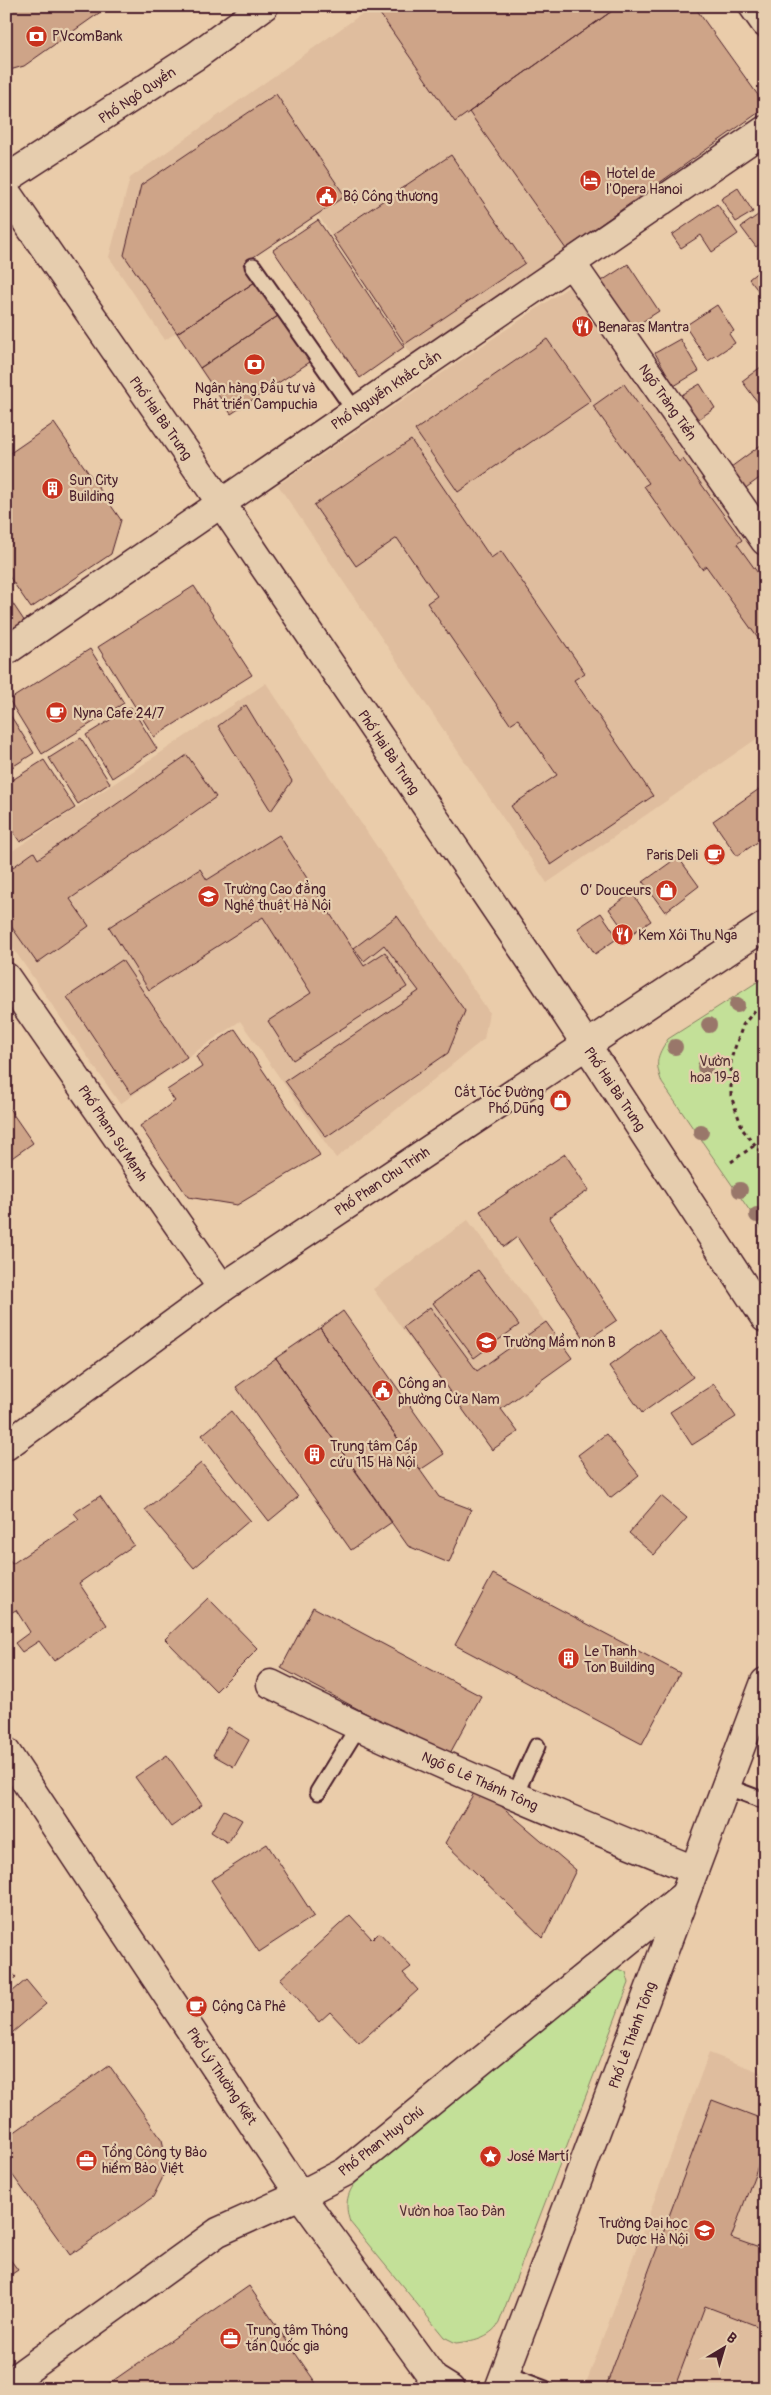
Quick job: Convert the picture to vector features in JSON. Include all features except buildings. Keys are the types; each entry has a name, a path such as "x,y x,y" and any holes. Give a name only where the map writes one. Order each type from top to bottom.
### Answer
{"street":[{"name":"Phố Ngô Quyền","path":"6,179 197,55 264,6"},
{"path":"753,6 765,23"},
{"name":"Phố Nguyễn Khắc Cần","path":"6,651 765,130"},
{"name":"Phố Hai Bà Trưng","path":"6,192 221,503 586,1045 765,1318"},
{"name":"Ngõ Tràng Tiền","path":"570,263 765,541"},
{"name":"Phố Phan Chu Trinh","path":"6,1446 222,1288 765,926"},
{"name":"Phố Phạm Sư Mạnh","path":"6,978 222,1288"},
{"name":"Phố Lê Thánh Tông","path":"502,2382 765,1682"},
{"name":"Ngõ 6 Lê Thánh Tông","path":"271,1684 358,1727 514,1797 694,1870"},
{"name":"Phố Lý Thường Kiệt","path":"6,1752 300,2195 434,2379 450,2389"},
{"name":"Phố Phan Huy Chú","path":"6,2385 218,2232 300,2195 345,2172 683,1896"}],"lane":[{"path":"254,266 355,411"},
{"path":"318,1792 358,1727"},
{"path":"514,1797 537,1746"},
{"path":"725,1786 765,1801"},
{"path":"502,2382 544,2389"}],"path":[{"path":"765,998 743,1025 731,1059 731,1096 743,1130 765,1157"},
{"path":"731,1162 755,1145"}],"shaded area":[{"name":"Bộ Công thương","path":"373,6 619,6 566,249 412,355 318,215 243,264 255,282 165,340 109,257 130,178"},
{"path":"573,284 765,559 765,693 758,697 765,708 765,733 547,883 278,485"},
{"name":"Trường Cao đẳng Nghệ thuật Hà Nội","path":"266,683 489,1012 484,1039 336,1158 240,1021 120,1104 6,938 6,855"},
{"name":"Trường Mầm non B","path":"468,1220 572,1358 501,1408 518,1432 492,1450 373,1289"},
{"name":"Trường Đại học Dược Hà Nội","path":"709,2053 765,2074 765,2389 584,2389"}],"green space":[{"name":"Vườn hoa 19-8","path":"765,977 765,1233 662,1083 658,1070 658,1060 668,1039"},
{"name":"Vườn hoa Tao Đàn","path":"616,1968 626,1972 629,1983 499,2323 486,2335 474,2340 456,2343 444,2337 350,2222 347,2210 349,2193 359,2178"}],"place":[{"name":"PVcomBank","path":"36,36"},
{"name":"Hotel de l'Opera Hanoi","path":"590,181"},
{"name":"Bộ Công thương","path":"327,196"},
{"name":"Benaras Mantra","path":"582,327"},
{"name":"Ngân hàng Đầu tư và Phát triển Campuchia","path":"255,365"},
{"name":"Sun City Building","path":"53,488"},
{"name":"Nyna Cafe 24/7","path":"57,713"},
{"name":"Paris Deli","path":"714,855"},
{"name":"O’ Douceurs","path":"667,890"},
{"name":"Trường Cao đẳng Nghệ thuật Hà Nội","path":"208,897"},
{"name":"Kem Xôi Thu Nga","path":"622,935"},
{"name":"Cắt Tóc Đường Phố Dũng","path":"560,1100"},
{"name":"Trường Mầm non B","path":"487,1342"},
{"name":"Công an phường Cửa Nam","path":"382,1391"},
{"name":"Trung tâm Cấp cứu 115 Hà Nội","path":"314,1454"},
{"name":"Le Thanh Ton Building","path":"568,1659"},
{"name":"Cộng Cà Phê","path":"196,2006"},
{"name":"José Martí","path":"491,2156"},
{"name":"Tổng Công ty Bảo hiểm Bảo Việt","path":"86,2160"},
{"name":"Trường Đại học Dược Hà Nội","path":"704,2231"},
{"name":"Trung tâm Thông tấn Quốc gia","path":"230,2338"}]}
